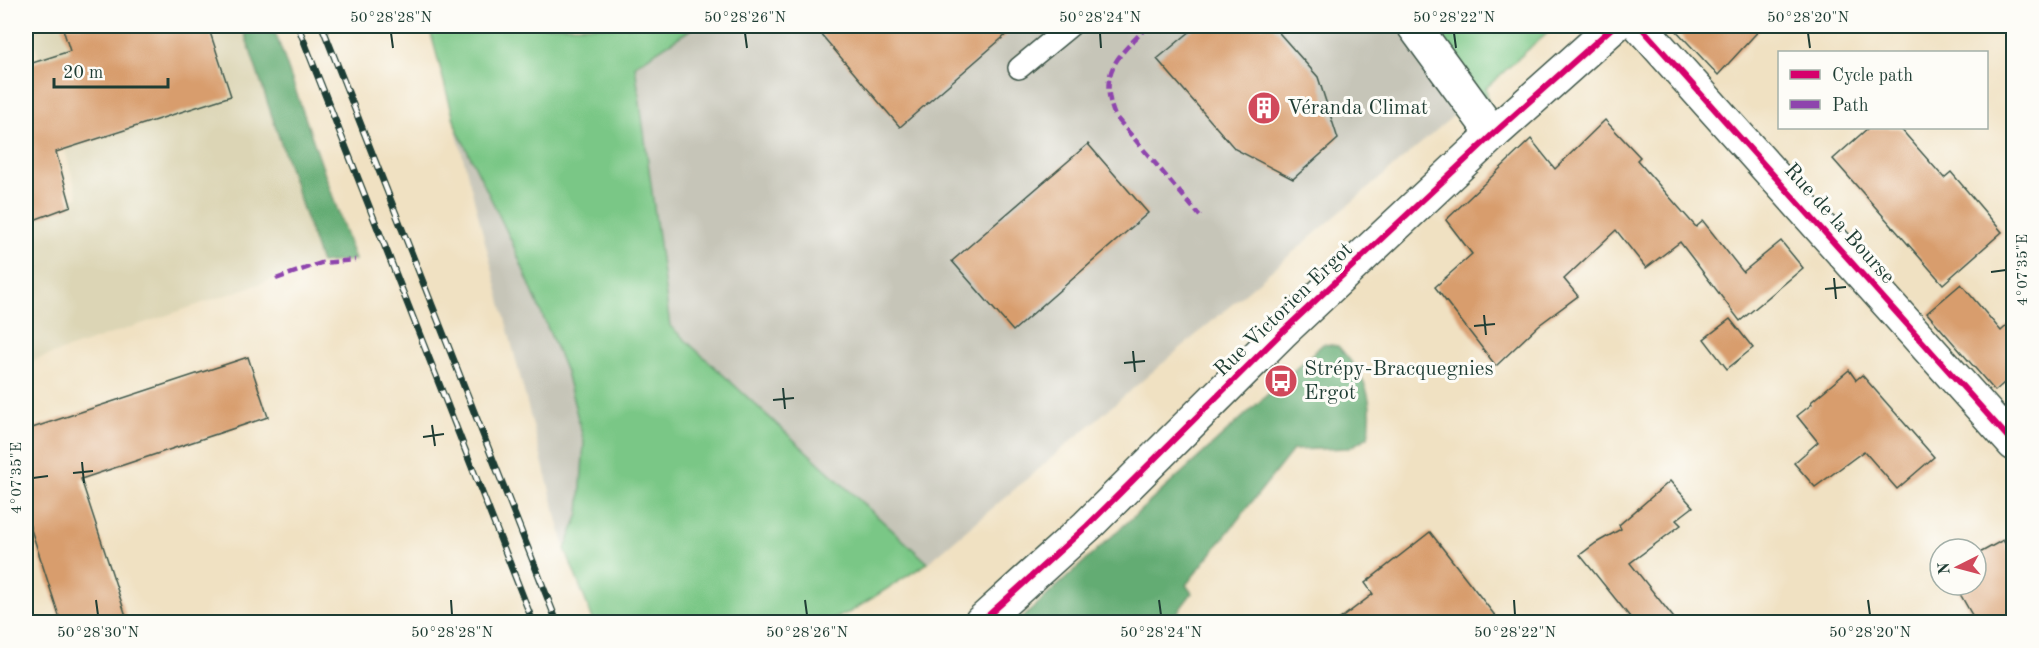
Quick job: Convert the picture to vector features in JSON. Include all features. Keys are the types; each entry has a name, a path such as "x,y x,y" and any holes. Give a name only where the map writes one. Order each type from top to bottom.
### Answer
{"street":[{"path":"1414,26 1493,134"},
{"name":"Rue Victorien Ergot","path":"981,622 1088,526 1281,333 1493,134 1614,26"},
{"name":"Rue de la Bourse","path":"1640,26 2013,444"}],"lane":[{"path":"1019,68 1070,26"}],"shaded area":[{"path":"30,26 242,26 321,263 26,363 26,217 78,197"},
{"path":"429,26 1554,26 1486,88 928,563 850,612 825,622 594,622 565,549"}],"green space":[{"path":"242,26 273,26 355,260 321,263"},
{"path":"429,26 696,26 635,65 670,326 928,563 850,612 825,622 594,622 565,549 579,514 584,442 566,372 511,240 456,127"},
{"path":"1414,26 1554,26 1486,88 1493,134"},
{"path":"1323,344 1338,346 1361,377 1369,399 1368,437 1349,448 1293,450 1186,585 1192,593 1170,622 1018,622"}],"building":[{"path":"62,26 208,26 231,96 56,152 71,206 26,223 26,65 70,51"},
{"path":"814,26 1016,26 900,127"},
{"name":"Véranda Climat","path":"1197,26 1273,26 1318,77 1338,139 1293,179 1235,149 1157,59"},
{"path":"1672,26 1763,26 1718,75"},
{"path":"1605,120 1640,157 1637,160 1696,227 1703,221 1743,272 1781,241 1803,268 1740,321 1680,242 1646,268 1616,230 1564,279 1578,296 1539,325 1496,366 1435,287 1472,254 1446,220 1531,139 1555,169"},
{"path":"1867,129 1901,129 1944,178 1951,172 2002,232 1943,284 1833,159"},
{"path":"1088,144 1148,213 1013,331 952,261"},
{"path":"1961,284 2001,331 2013,320 2013,375 1995,391 1927,313"},
{"path":"1730,319 1753,348 1727,369 1704,339"},
{"path":"248,357 268,417 81,479 128,622 61,622 26,514 26,430"},
{"path":"1849,370 1856,380 1862,375 1934,457 1897,489 1864,451 1815,487 1794,463 1818,442 1797,416"},
{"path":"1670,481 1693,507 1676,520 1681,525 1630,563 1677,622 1634,622 1580,555 1621,529 1619,525"},
{"path":"1430,532 1500,622 1336,622 1373,594 1365,583"},
{"path":"2003,540 2013,558 2013,622 1976,622 1962,597 1988,597 1988,548"}],"railway":[{"path":"298,26 533,622"},
{"path":"322,26 557,622"}],"marked path":[{"path":"1148,26 1128,46 1114,65 1108,87 1110,101 1115,116 1200,216"},
{"path":"276,279 321,263 355,260"}],"cycle path":[{"path":"981,622 1087,526 1281,333 1493,134 1614,26"},
{"path":"1640,26 2014,444"}],"place":[{"name":"Véranda Climat","path":"1264,108"},
{"name":"Strépy-Bracquegnies Ergot","path":"1281,381"}]}
